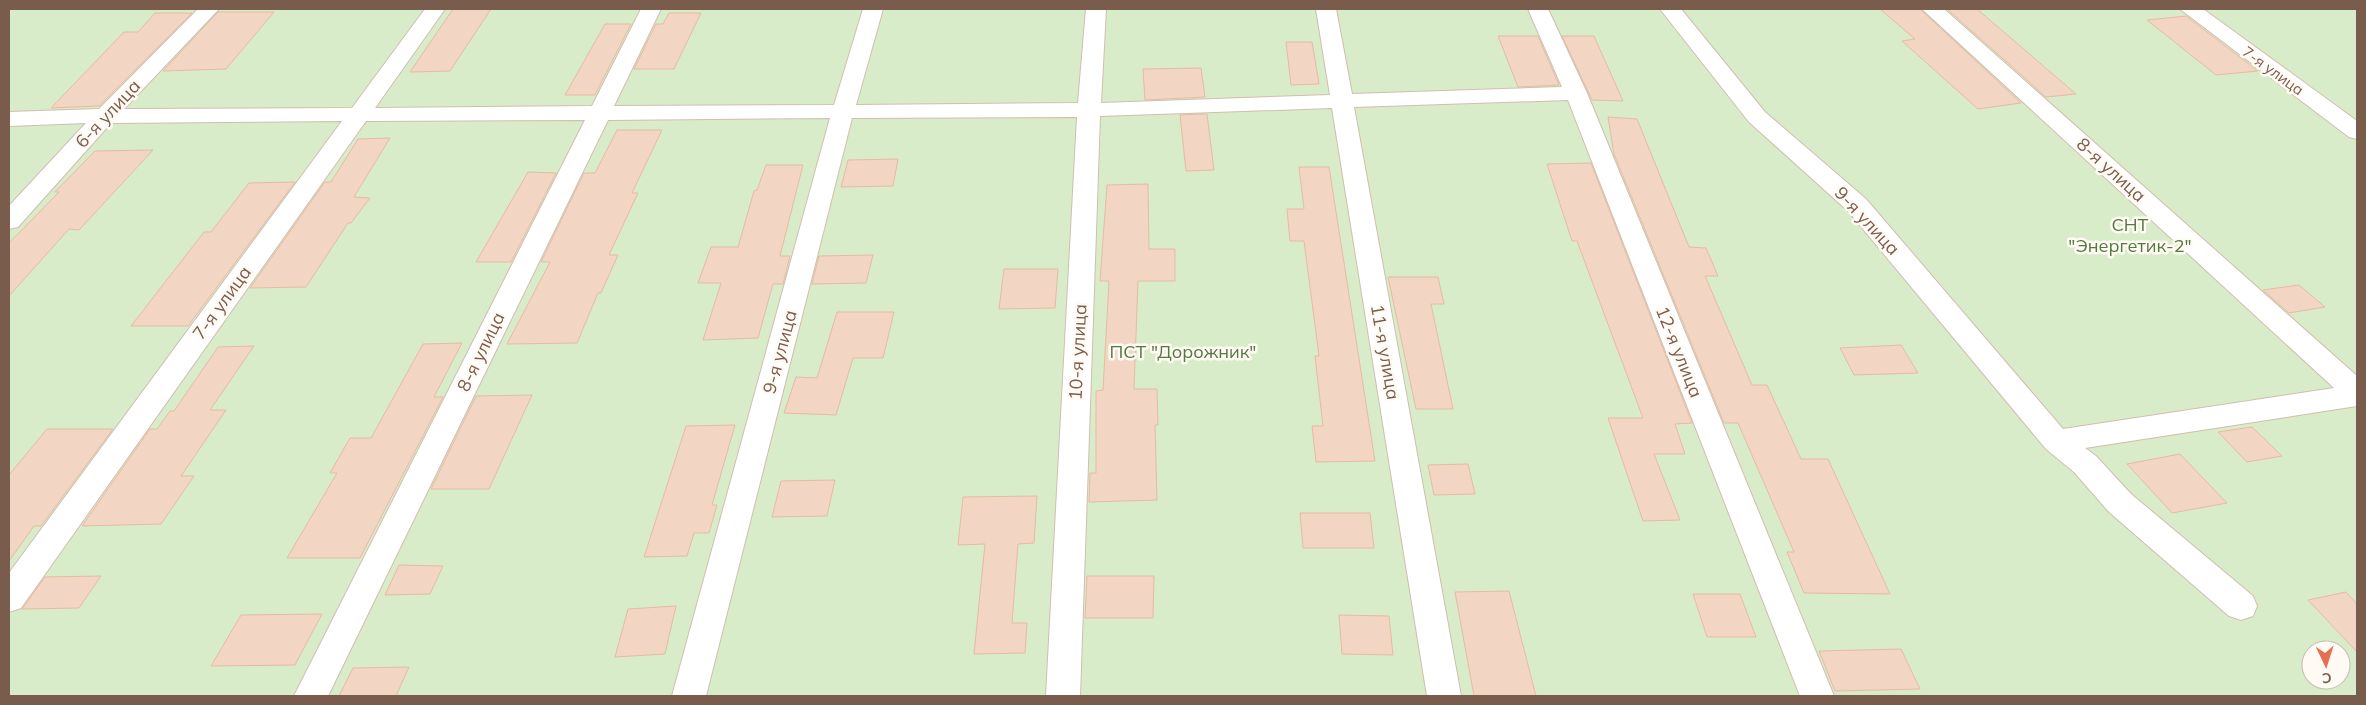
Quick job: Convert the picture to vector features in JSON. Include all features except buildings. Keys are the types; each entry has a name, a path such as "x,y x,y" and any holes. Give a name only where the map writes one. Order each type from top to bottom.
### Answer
{"street":[{"name":"6-я улица","path":"9,222 106,116 209,9"},
{"name":"7-я улица","path":"9,598 435,9"},
{"name":"8-я улица","path":"311,696 651,9"},
{"name":"9-я улица","path":"688,696 843,111 873,9"},
{"name":"10-я улица","path":"1063,696 1089,110 1096,9"},
{"name":"11-я улица","path":"1326,9 1444,696"},
{"name":"12-я улица","path":"1538,9 1576,93 1817,696"},
{"name":"9-я улица","path":"1670,9 1757,117 1857,205 2000,377 2056,441 2085,464 2120,503 2241,606"},
{"name":"8-я улица","path":"1932,9 2357,394"},
{"name":"7-я улица","path":"2190,9 2357,132"},
{"path":"9,119 106,116 358,116 1089,110 1576,93"},
{"path":"2056,441 2357,394"}],"green space":[{"name":"ПСТ \"Дорожник\"","path":"9,9 2357,9 2357,696 9,696"}],"park label":[{"name":"СHТ \"Энергетик-2\"","path":"2130,235"}]}
